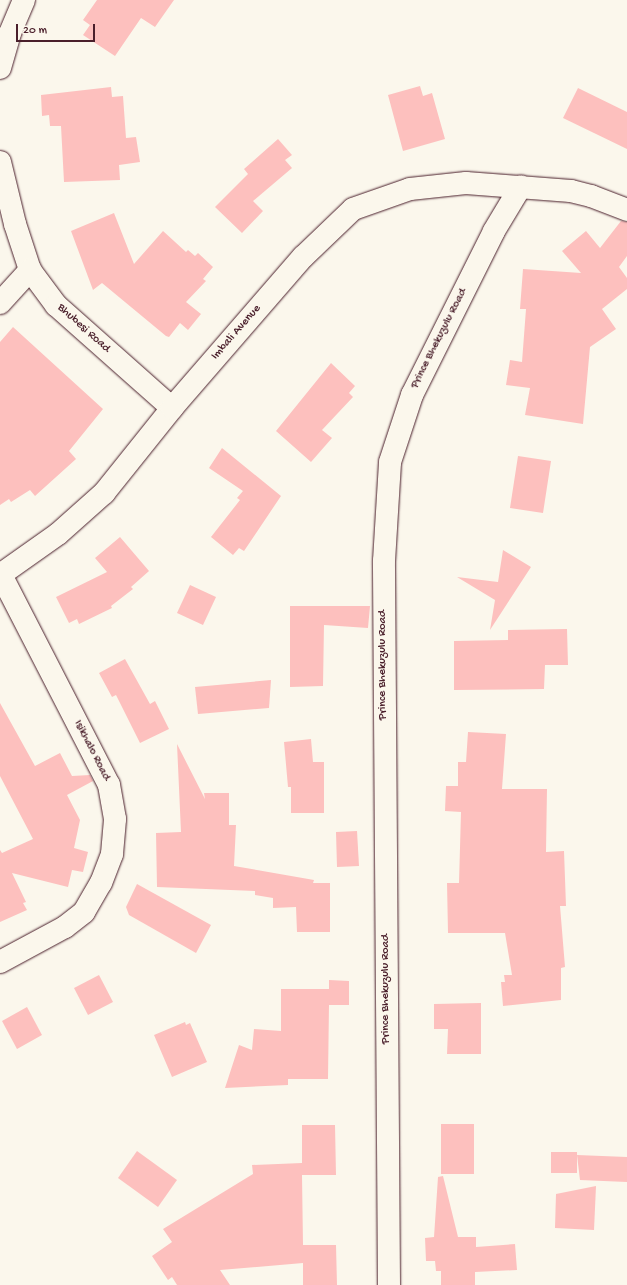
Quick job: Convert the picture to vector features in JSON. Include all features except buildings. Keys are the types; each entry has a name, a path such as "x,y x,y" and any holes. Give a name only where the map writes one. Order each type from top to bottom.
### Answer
{"street":[{"path":"0,68 10,33 24,0"},
{"name":"Bhubesi Road","path":"0,162 15,224 30,270 56,305 172,408"},
{"name":"Imbali Avenue","path":"1,575 58,534 104,492 172,408 303,257 353,209 410,189 466,183 521,186"},
{"path":"521,186 591,196 627,210"},
{"name":"Prince Bhekuzulu Road","path":"389,1285 384,561 390,462 412,395 494,231 521,186"},
{"path":"0,303 30,270"},
{"name":"Isikhalo Road","path":"0,962 65,927 84,912 101,883 109,861 115,819 109,786 1,575"}]}
